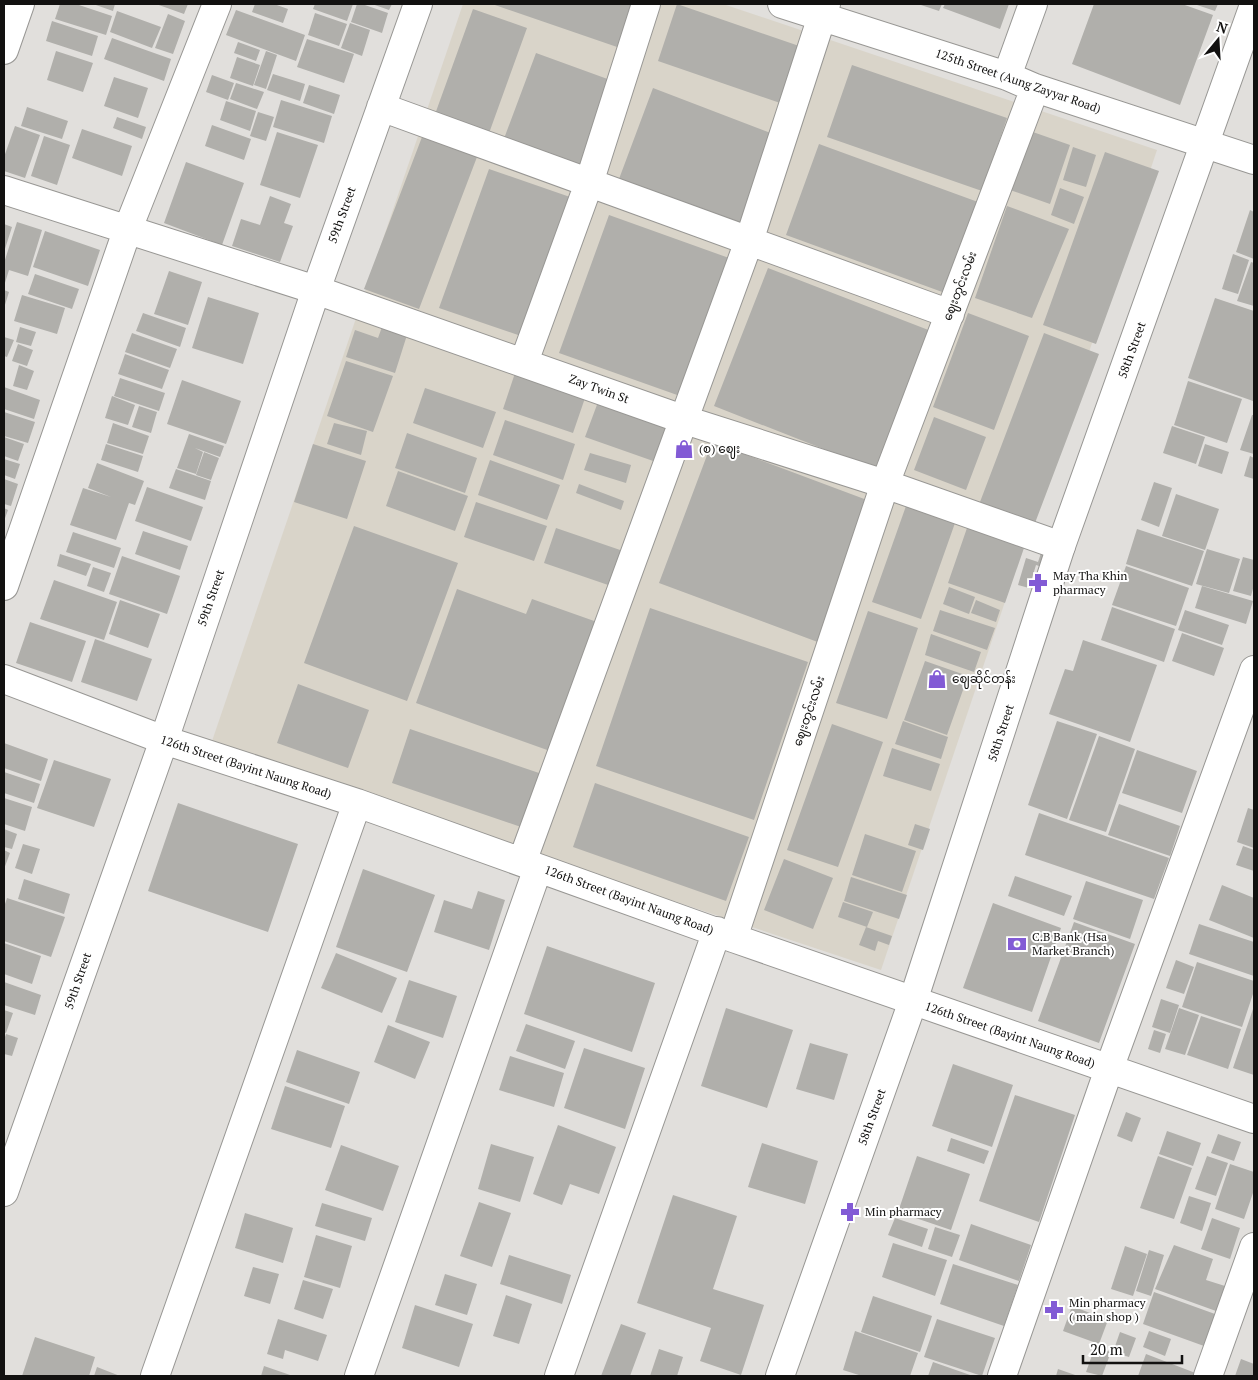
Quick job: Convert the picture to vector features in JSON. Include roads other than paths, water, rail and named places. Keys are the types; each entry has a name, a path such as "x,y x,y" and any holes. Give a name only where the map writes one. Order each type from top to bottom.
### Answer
{"street":[{"path":"4,50 20,4"},
{"path":"4,586 128,230 217,4"},
{"name":"59th Street","path":"4,1192 10,1154 164,740 316,290 418,4"},
{"path":"524,362 589,183 646,4"},
{"name":"125th Street (Aung Zayyar Road)","path":"782,4 824,10 1036,88 1254,160"},
{"path":"1007,76 1034,4"},
{"name":"58th Street","path":"780,1376 914,1001 1061,546 1254,5"},
{"path":"359,1376 530,865 749,241 824,10"},
{"name":"ဈေးတွင်းလမ်း","path":"559,1376 725,934 885,484 1036,88"},
{"path":"381,107 950,314"},
{"name":"Zay Twin St","path":"4,190 316,290 685,420 885,484"},
{"path":"885,484 1061,546"},
{"path":"1002,1376 1109,1069 1254,670"},
{"name":"126th Street (Bayint Naung Road)","path":"4,679 164,740 357,803 914,1001 1254,1119"},
{"path":"155,1376 357,803"},
{"path":"1208,1376 1254,1247"}],"place":[{"name":"(စ) ဈေး","path":"684,449"},
{"name":"May Tha Khin pharmacy","path":"1038,583"},
{"name":"ဈေဆိုင်တန်း","path":"937,679"},
{"name":"C.B Bank (Hsa Market Branch)","path":"1017,944"},
{"name":"Min pharmacy","path":"850,1212"},
{"name":"Min pharmacy ( main shop )","path":"1054,1310"}]}
